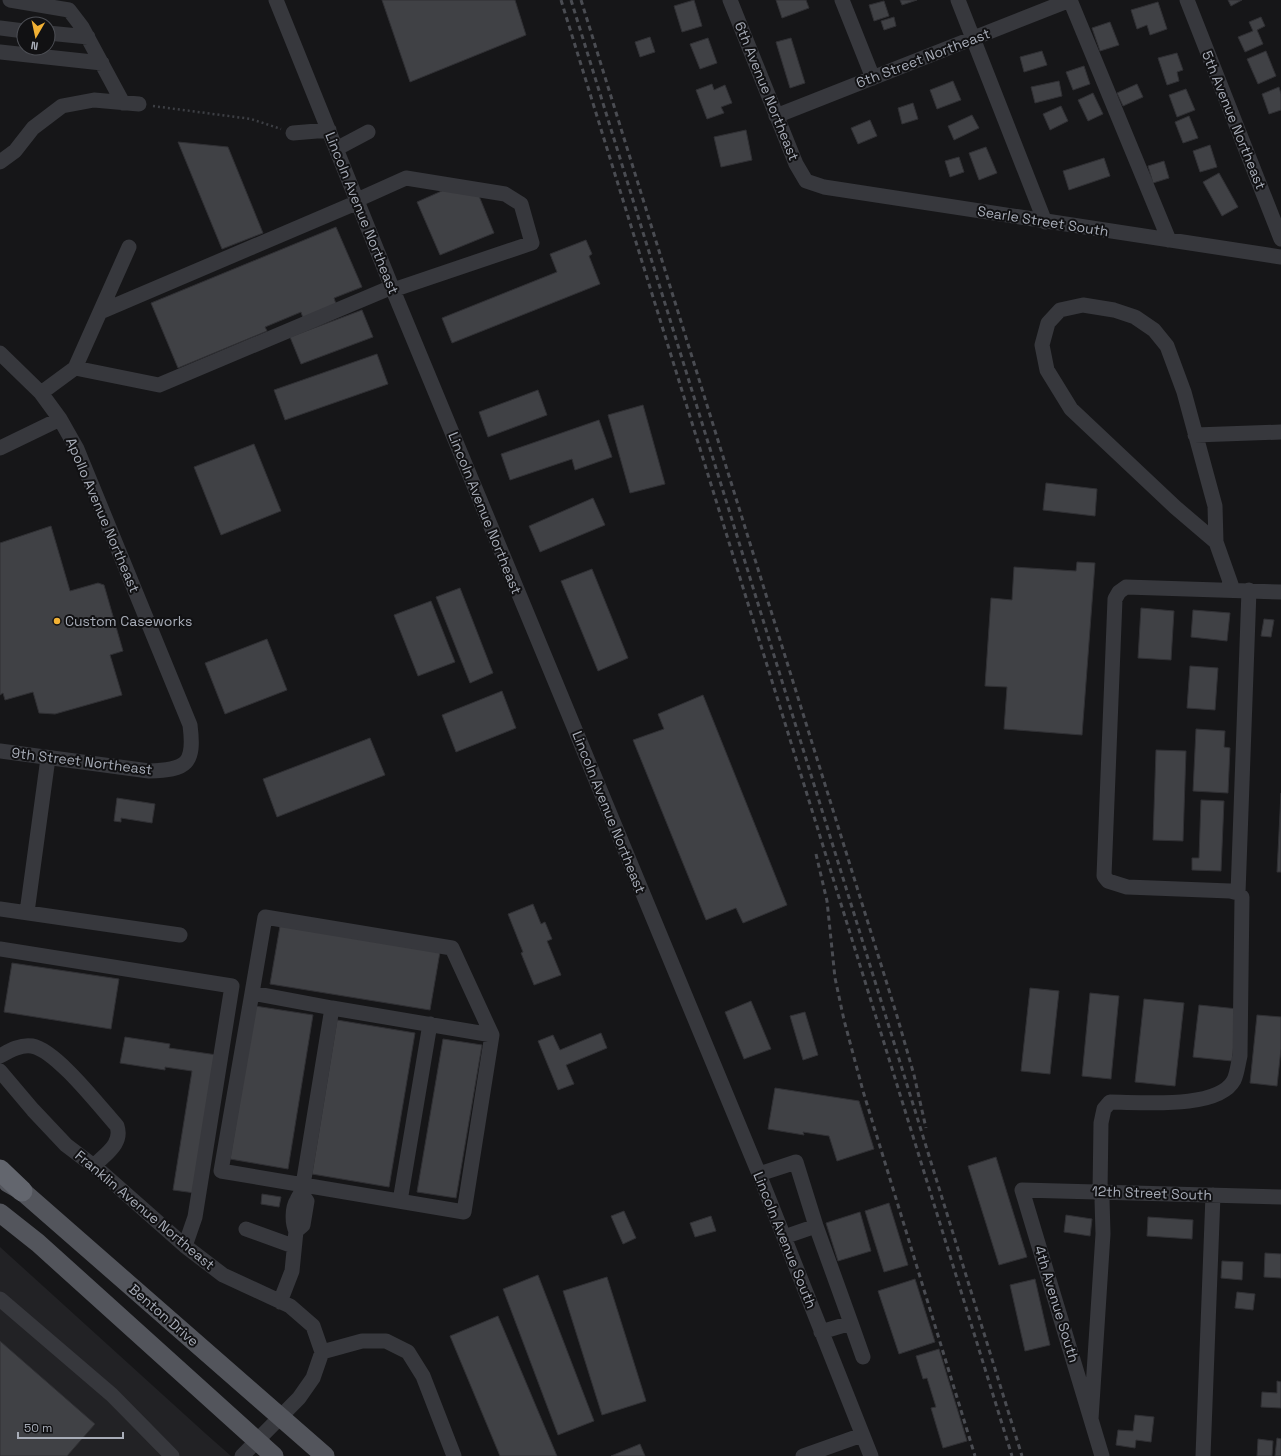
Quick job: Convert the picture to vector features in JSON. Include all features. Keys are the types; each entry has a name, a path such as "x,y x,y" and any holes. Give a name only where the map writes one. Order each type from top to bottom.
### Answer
{"highway":[{"path":"0,1170 22,1191"}],"main road":[{"name":"Benton Drive","path":"0,1178 22,1191 325,1456"},
{"path":"0,1213 38,1243 274,1456"}],"street":[{"path":"10,0 69,10 82,26 123,103"},
{"name":"Lincoln Avenue Northeast","path":"276,0 392,288 697,1024"},
{"name":"6th Avenue Northeast","path":"730,0 796,164 806,181"},
{"path":"842,0 873,78"},
{"path":"958,0 1045,222"},
{"path":"1070,0 1170,240"},
{"name":"6th Street Northeast","path":"776,116 1070,0"},
{"name":"5th Avenue Northeast","path":"1186,0 1281,239"},
{"path":"0,28 16,29"},
{"path":"56,34 88,37"},
{"path":"0,52 102,63"},
{"path":"0,162 15,151 33,128 62,106 94,100 139,104"},
{"path":"293,133 329,130"},
{"path":"336,149 368,132"},
{"path":"74,368 159,385 392,288 532,243 521,204 505,194 406,178 358,201 100,312"},
{"name":"Searle Street South","path":"806,181 824,187 1281,257"},
{"path":"41,393 74,368 129,247"},
{"path":"1216,542 1175,507 1071,409 1048,370 1042,345 1048,323 1060,310 1083,305 1114,310 1135,317 1154,330 1167,346 1184,392 1215,506 1216,542 1232,590"},
{"name":"Apollo Avenue Northeast","path":"0,353 41,393 60,419 77,449 190,725 192,745 186,763"},
{"path":"0,448 60,419"},
{"path":"1195,435 1281,432"},
{"path":"1249,590 1238,892 1127,887 1108,881 1104,876 1115,599 1119,592 1126,587 1249,590 1275,591"},
{"name":"9th Street Northeast","path":"0,751 150,771 174,770 186,763"},
{"path":"27,912 48,758"},
{"name":"4th Avenue South","path":"1091,1419 1103,1234 1102,1199 1100,1192 1101,1123 1104,1109 1110,1102 1204,1100 1221,1094 1234,1081 1240,1056 1242,898 1238,892"},
{"path":"0,909 180,935"},
{"path":"265,916 452,948 492,1035 464,1212 400,1201 303,1190 221,1171 265,916"},
{"path":"0,949 232,986 195,1217 184,1246"},
{"path":"252,993 492,1035"},
{"path":"280,1302 292,1271 293,1246 296,1231 303,1225 307,1201 303,1190 332,1008"},
{"path":"400,1201 430,1024"},
{"name":"Lincoln Avenue South","path":"697,1024 759,1174 870,1456"},
{"path":"0,1056 20,1047 31,1046 41,1050 58,1061 117,1126 120,1134 118,1141 94,1166"},
{"name":"Franklin Avenue Northeast","path":"0,1071 32,1110 66,1145 94,1166 184,1246 223,1275 290,1306 313,1326 322,1352"},
{"path":"759,1174 796,1162 816,1226 863,1357"},
{"name":"4th Avenue South","path":"1022,1190 1102,1456"},
{"name":"12th Street South","path":"1022,1190 1281,1197"},
{"path":"1203,1456 1213,1195"},
{"path":"784,1237 816,1226"},
{"path":"246,1230 293,1246"},
{"path":"0,1299 112,1395 165,1453"},
{"path":"821,1332 851,1323"},
{"path":"242,1456 258,1442 280,1416 299,1398 312,1378 322,1352 362,1341 386,1341 408,1352 423,1376 454,1456"},
{"path":"803,1456 862,1435"}],"path":[{"path":"139,104 251,119 293,133"}],"shaded area":[{"path":"0,1247 206,1434 231,1456 0,1456"}],"building":[{"path":"382,0 515,0 526,35 410,82"},
{"path":"694,0 702,26 682,32 674,6"},
{"path":"776,0 806,0 809,8 782,18"},
{"path":"900,0 917,0 902,5"},
{"path":"1228,0 1242,0 1231,6"},
{"path":"884,1 889,16 874,21 869,5"},
{"path":"1158,2 1167,29 1150,35 1147,25 1137,29 1131,10"},
{"path":"894,17 896,26 884,30 881,21"},
{"path":"1261,17 1265,26 1257,30 1263,44 1245,52 1238,37 1253,31 1249,22"},
{"path":"1110,22 1119,45 1100,51 1092,28"},
{"path":"650,37 655,52 640,57 635,42"},
{"path":"708,38 717,63 700,69 690,44"},
{"path":"791,38 805,83 790,88 776,42"},
{"path":"1042,51 1047,65 1024,72 1020,57"},
{"path":"1266,51 1276,76 1258,84 1247,59"},
{"path":"1177,53 1183,70 1177,72 1179,81 1167,85 1158,58"},
{"path":"1084,66 1090,84 1073,90 1066,72"},
{"path":"953,81 961,100 937,109 930,90"},
{"path":"1059,81 1062,96 1035,103 1031,87"},
{"path":"712,84 714,90 725,85 732,103 721,107 724,113 707,119 696,90"},
{"path":"1137,84 1143,97 1123,106 1117,93"},
{"path":"1279,87 1281,94 1281,110 1269,114 1262,94"},
{"path":"1186,89 1195,110 1177,117 1169,95"},
{"path":"1093,93 1103,114 1088,121 1078,100"},
{"path":"913,103 918,119 902,124 898,108"},
{"path":"1061,106 1068,121 1050,130 1043,114"},
{"path":"972,115 979,128 954,140 948,126"},
{"path":"1189,116 1198,138 1183,143 1175,122"},
{"path":"870,120 877,136 858,144 851,128"},
{"path":"746,130 752,160 721,167 714,137"},
{"path":"178,142 228,147 263,233 222,249"},
{"path":"1210,145 1217,167 1200,172 1193,151"},
{"path":"986,147 997,173 979,180 969,153"},
{"path":"959,157 964,172 950,177 945,161"},
{"path":"1104,158 1110,176 1069,190 1063,171"},
{"path":"1164,161 1169,178 1153,183 1148,166"},
{"path":"1219,173 1238,207 1222,216 1203,182"},
{"path":"444,190 479,196 494,233 440,255 417,202"},
{"path":"336,227 362,287 334,298 336,304 303,318 301,312 265,327 267,331 178,368 151,303"},
{"path":"586,240 592,254 589,256 600,284 452,343 442,318 557,272 550,254"},
{"path":"362,310 373,337 301,364 290,337"},
{"path":"377,354 388,384 285,420 274,390"},
{"path":"538,390 547,415 488,437 479,412"},
{"path":"643,405 665,484 630,493 608,415"},
{"path":"599,420 612,457 575,470 572,459 510,480 501,454"},
{"path":"254,444 281,511 221,535 194,467"},
{"path":"1046,483 1097,489 1095,516 1043,510"},
{"path":"593,498 605,525 540,552 529,526"},
{"name":"Custom Caseworks","path":"51,526 70,591 98,583 104,585 123,651 110,655 122,695 55,714 39,713 33,692 5,700 3,693 0,695 0,543"},
{"path":"1077,562 1095,563 1082,735 1004,729 1007,687 985,686 991,598 1012,600 1014,567 1076,571"},
{"path":"592,569 628,658 598,671 561,581"},
{"path":"460,588 493,673 470,683 436,597"},
{"path":"431,601 455,662 418,676 394,615"},
{"path":"1141,608 1174,611 1171,660 1138,658"},
{"path":"1193,610 1230,613 1227,641 1191,637"},
{"path":"1264,619 1274,620 1271,637 1261,636"},
{"path":"267,639 287,690 225,714 205,663"},
{"path":"1190,666 1218,668 1215,710 1187,708"},
{"path":"502,691 516,728 456,752 442,715"},
{"path":"703,695 787,905 743,923 736,908 706,920 633,740 664,729 658,714"},
{"path":"1196,729 1225,731 1224,747 1230,748 1228,793 1193,791"},
{"path":"370,738 385,775 277,817 263,779"},
{"path":"1156,750 1186,751 1183,841 1153,840"},
{"path":"1281,793 1281,872 1277,872"},
{"path":"117,798 155,804 152,823 121,818 121,822 114,821"},
{"path":"1201,800 1224,801 1221,871 1192,870 1192,858 1199,858"},
{"path":"533,904 541,924 545,922 552,939 547,941 561,975 534,985 521,953 523,952 508,914"},
{"path":"280,926 440,952 430,1010 270,984"},
{"path":"12,963 119,979 111,1029 4,1012"},
{"path":"1030,988 1059,991 1050,1074 1021,1071"},
{"path":"1090,993 1119,996 1111,1079 1082,1076"},
{"path":"1144,999 1184,1003 1175,1086 1135,1082"},
{"path":"751,1001 771,1049 744,1059 725,1012"},
{"path":"1199,1005 1238,1009 1232,1061 1193,1057"},
{"path":"255,1006 313,1015 288,1169 230,1159"},
{"path":"805,1012 818,1055 803,1060 790,1016"},
{"path":"1257,1015 1281,1017 1281,1049 1277,1086 1250,1083"},
{"path":"337,1020 415,1033 389,1187 312,1174"},
{"path":"601,1033 607,1048 566,1065 574,1084 558,1090 538,1041 553,1035 560,1050"},
{"path":"125,1037 170,1044 169,1048 217,1055 195,1193 173,1190 192,1071 165,1067 165,1070 120,1063"},
{"path":"443,1039 482,1045 456,1198 417,1192"},
{"path":"775,1088 859,1101 874,1149 837,1161 829,1136 803,1132 804,1135 768,1129"},
{"path":"996,1157 1027,1257 999,1265 968,1166"},
{"path":"262,1194 281,1197 279,1207 261,1204"},
{"path":"889,1203 908,1265 884,1272 865,1211"},
{"path":"624,1211 636,1238 623,1244 611,1216"},
{"path":"860,1212 871,1251 838,1261 826,1223"},
{"path":"1066,1215 1092,1219 1090,1236 1064,1232"},
{"path":"711,1216 716,1231 695,1237 690,1223"},
{"path":"1148,1217 1193,1220 1192,1239 1147,1236"},
{"path":"1265,1253 1281,1254 1281,1278 1264,1277"},
{"path":"1222,1261 1243,1262 1242,1280 1221,1278"},
{"path":"538,1275 594,1421 558,1435 503,1289"},
{"path":"607,1277 646,1401 602,1415 563,1291"},
{"path":"915,1279 935,1342 899,1354 878,1291"},
{"path":"1035,1279 1050,1345 1025,1351 1010,1285"},
{"path":"1237,1292 1255,1294 1253,1310 1235,1308"},
{"path":"498,1316 557,1456 500,1456 450,1336"},
{"path":"0,1341 95,1424 67,1456 0,1456"},
{"path":"939,1349 967,1441 943,1448 931,1408 936,1407 927,1378 923,1379 916,1356"},
{"path":"1277,1381 1281,1382 1281,1408 1261,1407 1262,1392 1277,1393"},
{"path":"1135,1415 1154,1417 1151,1442 1136,1440 1135,1448 1116,1445 1118,1430 1133,1431"},
{"path":"1277,1438 1281,1439 1281,1456 1275,1456"},
{"path":"1258,1439 1273,1441 1272,1456 1257,1456"},
{"path":"640,1444 645,1456 611,1456"}],"railway":[{"path":"561,0 1012,1456"},
{"path":"571,0 1022,1456"},
{"path":"581,0 897,1016 914,1075 926,1128"},
{"path":"816,854 827,901 835,978 844,1020 863,1091 975,1456"}],"place":[{"name":"Custom Caseworks","path":"57,621"}]}
